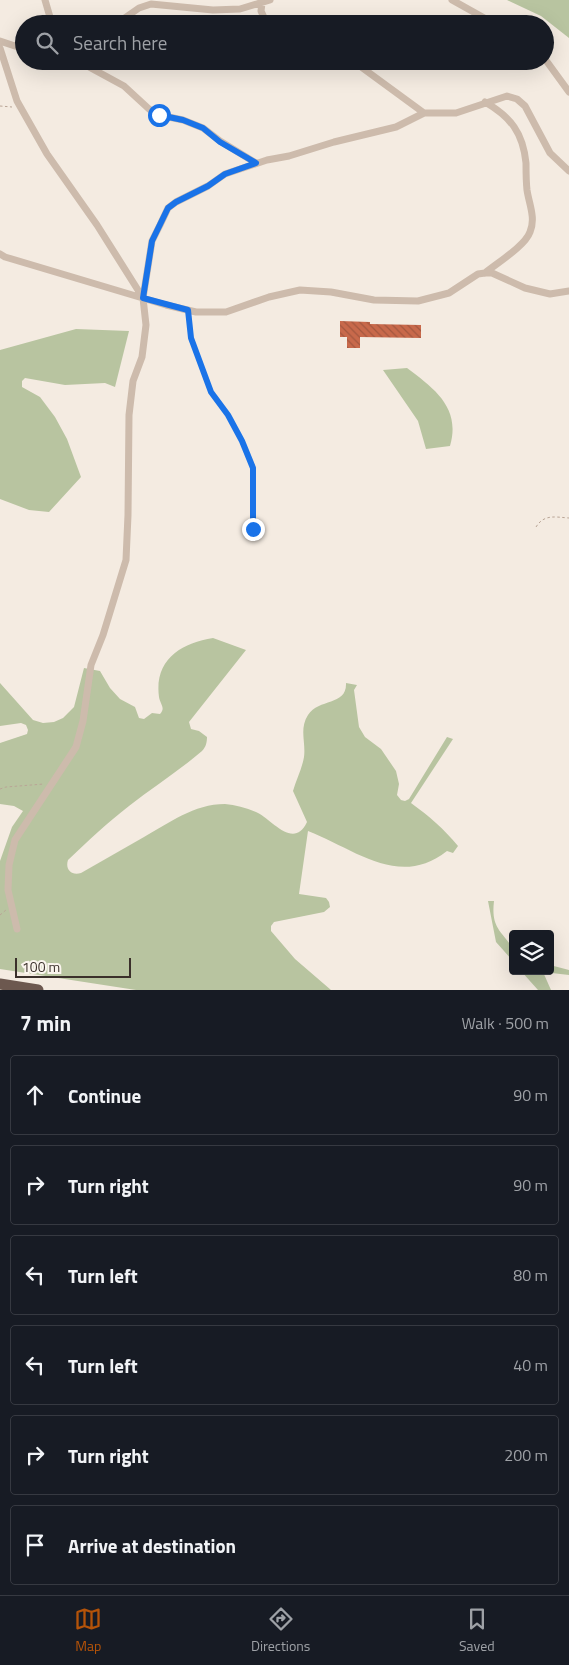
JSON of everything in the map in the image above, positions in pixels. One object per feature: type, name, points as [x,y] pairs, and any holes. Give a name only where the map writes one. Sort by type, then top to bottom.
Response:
[{"type":"highway","points":[[0,984],[38,990]]},
{"type":"street","points":[[45,0],[49,15]]},
{"type":"street","points":[[129,15],[139,8],[151,4],[213,10],[240,9],[262,4],[270,0]]},
{"type":"street","points":[[452,0],[479,15]]},
{"type":"street","points":[[262,4],[264,15]]},
{"type":"street","points":[[0,41],[15,46]]},
{"type":"street","points":[[0,48],[17,101],[47,154],[97,225],[143,298]]},
{"type":"street","points":[[95,70],[124,86],[149,109],[159,115],[183,120],[203,128],[220,142],[256,163]]},
{"type":"street","points":[[366,70],[424,112]]},
{"type":"street","points":[[553,70],[569,92]]},
{"type":"street","points":[[18,929],[8,890],[8,865],[15,840],[76,747],[83,721],[91,665],[103,635],[126,560],[129,415],[133,381],[142,357],[146,325],[143,298],[152,241],[168,208],[208,186],[225,174],[256,163],[396,127],[424,112],[456,113],[507,96],[522,102],[550,153],[569,171]]},
{"type":"street","points":[[485,102],[501,111],[513,124],[522,140],[526,161],[527,189],[532,215],[532,224],[525,240],[485,273]]},
{"type":"street","points":[[0,254],[143,298],[196,312],[226,312],[269,297],[300,290],[331,292],[374,300],[418,301],[449,293],[478,274],[485,273],[492,274],[525,288],[550,294],[569,291]]},
{"type":"path","points":[[0,106],[20,106]]},
{"type":"path","points":[[188,310],[191,338],[211,392],[228,415],[242,441],[253,468],[253,529]]},
{"type":"path","points":[[536,527],[538,522],[547,516],[569,518]]},
{"type":"path","points":[[0,789],[52,783]]},
{"type":"green space","points":[[507,0],[569,0],[569,38],[554,26],[554,15],[539,15]]},
{"type":"green space","points":[[76,329],[129,331],[115,387],[105,383],[65,385],[25,378],[22,381],[22,387],[40,397],[55,417],[67,439],[81,477],[49,512],[29,510],[0,499],[0,350]]},
{"type":"green space","points":[[407,368],[436,392],[449,410],[452,421],[450,446],[426,449],[418,421],[383,370]]},
{"type":"green space","points":[[213,638],[246,650],[189,722],[191,729],[199,731],[207,737],[204,748],[121,812],[90,839],[68,860],[67,866],[72,873],[81,873],[172,820],[203,807],[229,804],[242,807],[258,813],[283,831],[296,833],[302,830],[307,822],[293,791],[304,757],[303,730],[305,720],[313,710],[342,695],[346,683],[357,685],[354,690],[359,727],[365,737],[381,749],[396,771],[399,784],[397,795],[401,800],[409,799],[447,737],[453,739],[411,803],[436,823],[458,846],[453,853],[447,851],[429,862],[412,866],[394,866],[377,862],[308,831],[299,894],[326,898],[330,907],[324,912],[274,922],[271,926],[271,931],[295,959],[331,990],[136,990],[0,969],[0,861],[12,827],[23,811],[14,806],[0,804],[0,743],[27,734],[28,730],[26,725],[21,723],[0,726],[0,683],[33,720],[43,723],[54,722],[63,718],[74,707],[84,668],[100,671],[110,688],[120,699],[135,707],[139,718],[144,719],[152,713],[160,714],[162,712],[159,684],[165,663],[190,644]]},
{"type":"green space","points":[[488,901],[494,901],[495,923],[509,943],[509,957],[496,942]]},
{"type":"green space","points":[[554,966],[569,970],[569,975],[554,973]]},
{"type":"green space","points":[[525,975],[544,975],[551,990],[538,990]]},
{"type":"building","points":[[340,321],[370,322],[370,324],[421,325],[421,338],[360,337],[360,348],[347,348],[347,337],[340,337]]},
{"type":"route","points":[[159,115],[183,120],[203,128],[220,142],[256,163],[225,174],[208,186],[168,208],[152,241],[143,298],[188,310],[191,338],[211,392],[228,415],[242,441],[253,468],[253,529]]}]
